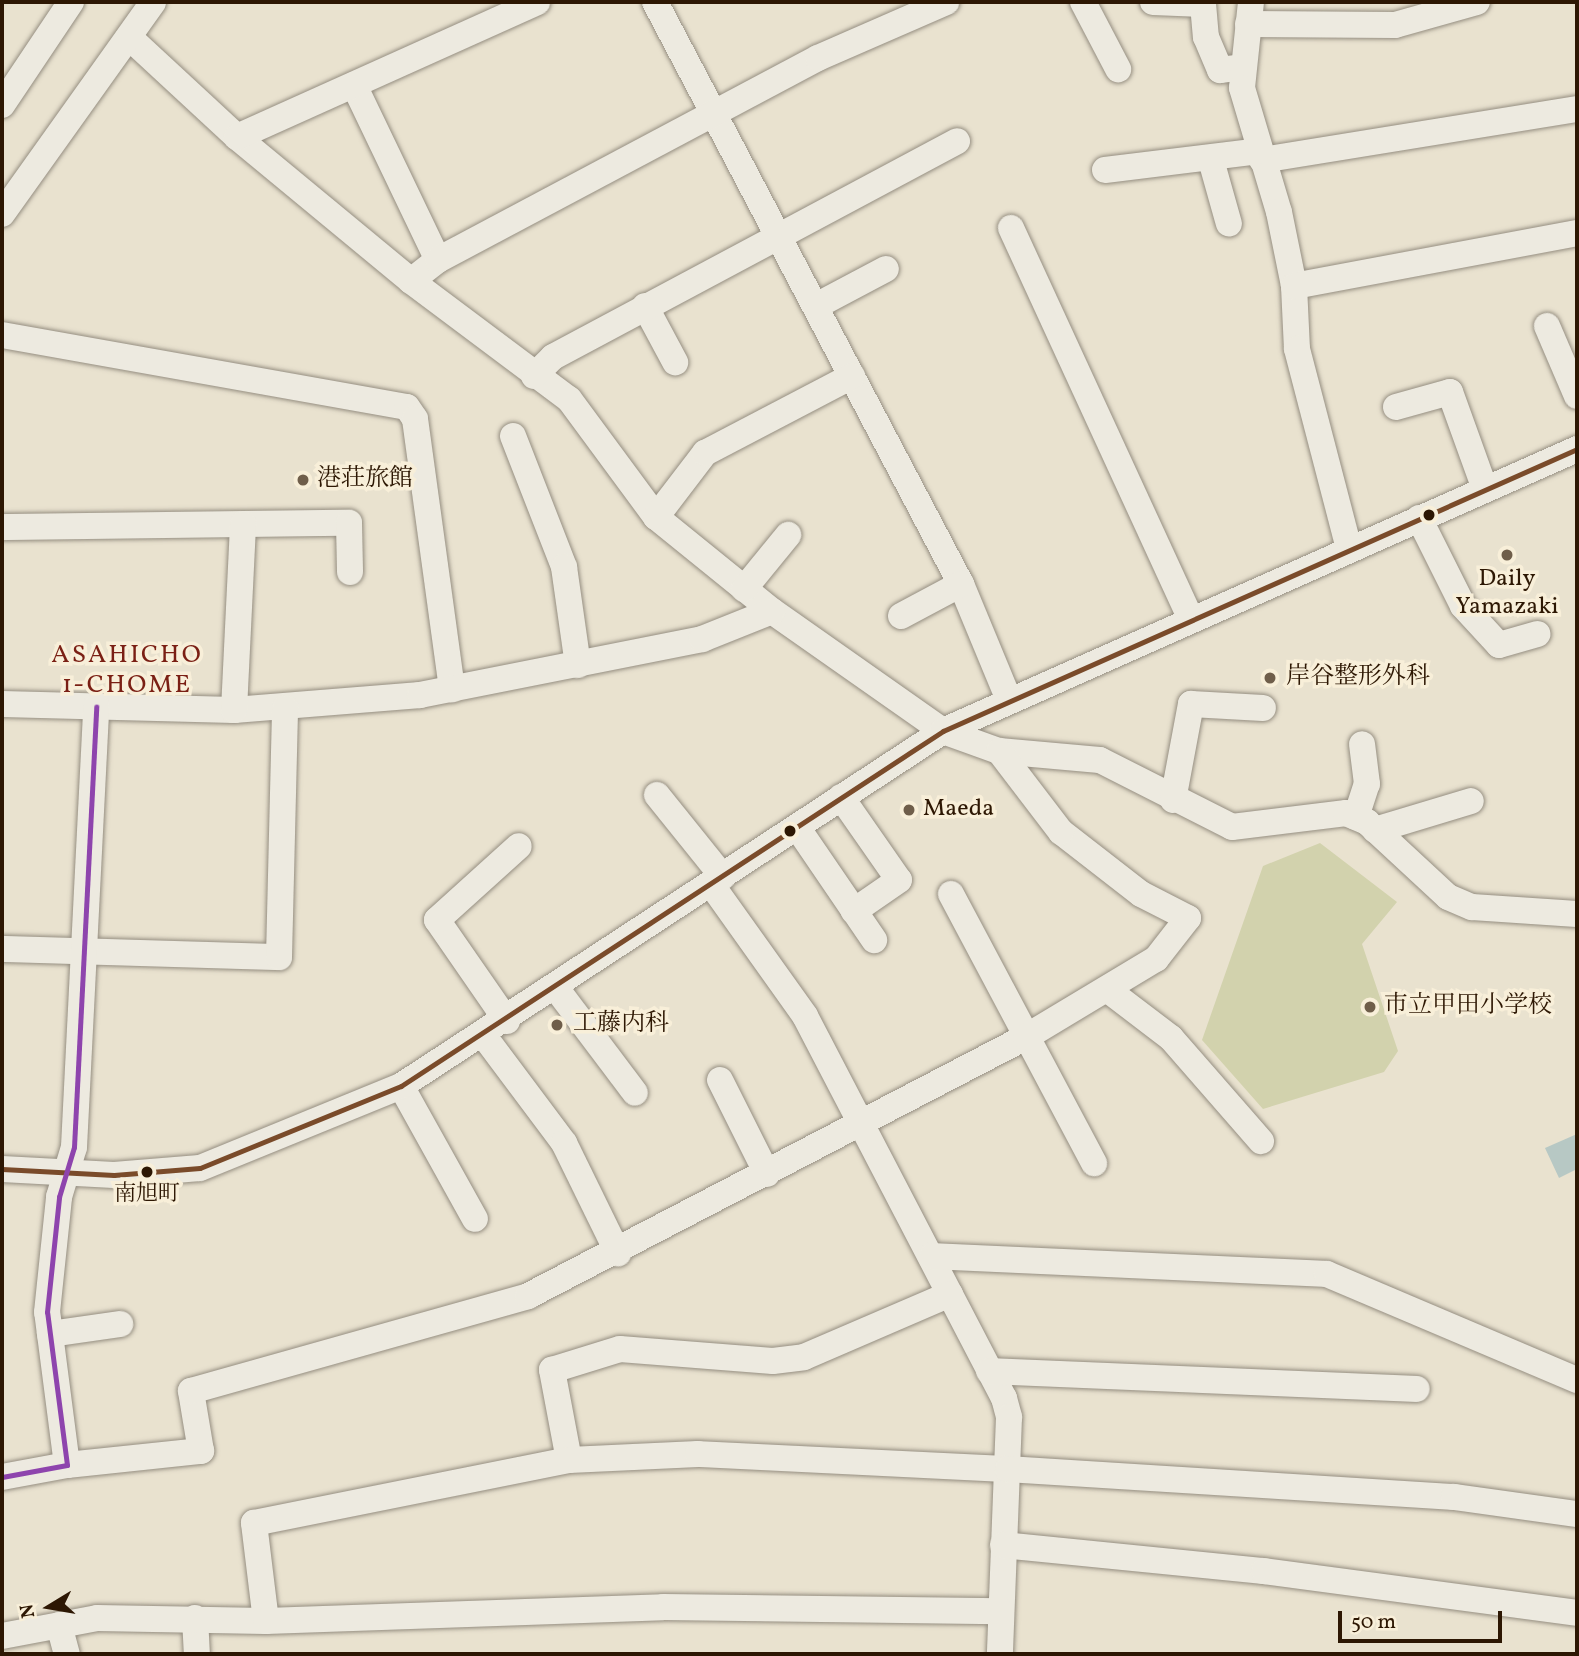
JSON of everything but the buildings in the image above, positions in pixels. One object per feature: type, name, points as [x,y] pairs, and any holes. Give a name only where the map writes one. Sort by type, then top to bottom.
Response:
[{"type":"street","points":[[2,105],[71,2]]},
{"type":"street","points":[[2,214],[153,2]]},
{"type":"street","points":[[237,137],[537,2]]},
{"type":"street","points":[[655,2],[961,584],[1009,700]]},
{"type":"street","points":[[411,281],[438,260],[714,114],[946,2]]},
{"type":"street","points":[[1083,2],[1118,69]]},
{"type":"street","points":[[1153,2],[1203,4],[1206,37],[1220,71],[1243,67]]},
{"type":"street","points":[[1349,549],[1297,349],[1294,286],[1241,88],[1249,13],[1395,25],[1423,10],[1477,2]]},
{"type":"street","points":[[129,37],[237,137],[411,281],[534,376],[569,399],[656,517],[772,611],[943,731],[999,751],[1100,760],[1173,800],[1232,827],[1316,814],[1366,824],[1471,801]]},
{"type":"street","points":[[354,85],[438,260]]},
{"type":"street","points":[[1105,170],[1261,156],[1577,109]]},
{"type":"street","points":[[534,376],[553,357],[777,234],[957,141]]},
{"type":"street","points":[[1211,160],[1229,224]]},
{"type":"street","points":[[1011,228],[1191,620]]},
{"type":"street","points":[[1294,286],[1577,233]]},
{"type":"street","points":[[816,306],[886,269]]},
{"type":"street","points":[[645,306],[675,362]]},
{"type":"street","points":[[1547,326],[1577,396]]},
{"type":"street","points":[[2,335],[407,407],[415,419],[452,689]]},
{"type":"street","points":[[656,517],[705,453],[852,376]]},
{"type":"street","points":[[1396,407],[1450,392],[1485,489]]},
{"type":"street","points":[[513,436],[564,567],[578,666]]},
{"type":"street","points":[[2,1169],[69,1173],[200,1168],[401,1086],[507,1021],[943,731],[1485,489],[1576,455]]},
{"type":"street","points":[[1419,518],[1463,606],[1499,645],[1537,634]]},
{"type":"street","points":[[2,527],[349,523],[350,572]]},
{"type":"street","points":[[234,710],[243,524]]},
{"type":"street","points":[[744,589],[788,535]]},
{"type":"street","points":[[901,616],[961,584]]},
{"type":"street","points":[[2,704],[234,710],[285,708],[452,689],[578,666],[702,639],[772,611]]},
{"type":"street","points":[[1173,800],[1191,704],[1264,708]]},
{"type":"street","points":[[67,1465],[50,1334],[53,1244],[69,1173],[87,951],[96,707]]},
{"type":"street","points":[[2,949],[279,957],[285,708]]},
{"type":"street","points":[[1362,744],[1367,784],[1366,824],[1448,897],[1472,906],[1577,914]]},
{"type":"street","points":[[2,1477],[67,1465],[201,1451],[191,1391],[528,1296],[618,1253],[1026,1037],[1156,959],[1188,918],[1141,894],[1061,832],[999,751]]},
{"type":"street","points":[[657,796],[717,881],[805,1016],[864,1123],[932,1256],[1009,1417],[1000,1654]]},
{"type":"street","points":[[841,797],[899,880],[854,911]]},
{"type":"street","points":[[797,827],[874,940]]},
{"type":"street","points":[[507,1021],[437,920],[519,846]]},
{"type":"street","points":[[951,894],[1094,1163]]},
{"type":"street","points":[[556,988],[635,1093]]},
{"type":"street","points":[[1108,990],[1171,1038],[1261,1141]]},
{"type":"street","points":[[484,1036],[565,1143],[618,1253]]},
{"type":"street","points":[[720,1080],[767,1174]]},
{"type":"street","points":[[401,1086],[475,1219]]},
{"type":"street","points":[[932,1256],[1327,1274],[1577,1380]]},
{"type":"street","points":[[569,1460],[552,1370],[620,1349],[773,1361],[804,1357],[950,1294]]},
{"type":"street","points":[[50,1334],[120,1324]]},
{"type":"street","points":[[989,1371],[1417,1389]]},
{"type":"street","points":[[266,1621],[254,1523],[569,1460],[698,1454],[1008,1469],[1454,1497],[1577,1514]]},
{"type":"street","points":[[1003,1545],[1264,1571],[1577,1612]]},
{"type":"street","points":[[2,1636],[97,1618],[266,1621],[663,1606],[1001,1611]]},
{"type":"street","points":[[195,1618],[197,1654]]},
{"type":"street","points":[[59,1625],[66,1654]]},
{"type":"green space","points":[[1320,843],[1397,902],[1362,944],[1398,1051],[1384,1072],[1263,1109],[1202,1040],[1263,866]]},
{"type":"shaded area","points":[[1577,1134],[1577,1169],[1559,1178],[1545,1148]]},
{"type":"transit line","points":[[2,1169],[114,1175],[200,1168],[401,1086],[943,731],[1577,449]]},
{"type":"transit line","name":"50","points":[[2,1477],[67,1465],[47,1312],[59,1197],[74,1147],[96,707]]},
{"type":"place","name":"港荘旅館","points":[[303,480]]},
{"type":"place","name":"Daily Yamazaki","points":[[1507,555]]},
{"type":"place","name":"岸谷整形外科","points":[[1270,678]]},
{"type":"place","name":"Maeda","points":[[909,810]]},
{"type":"place","name":"市立甲田小学校","points":[[1370,1007]]},
{"type":"place","name":"工藤内科","points":[[557,1025]]},
{"type":"place","name":"南旭町","points":[[147,1172]]},
{"type":"district","name":"ASAHICHO 1-CHOME","points":[[127,671]]}]
